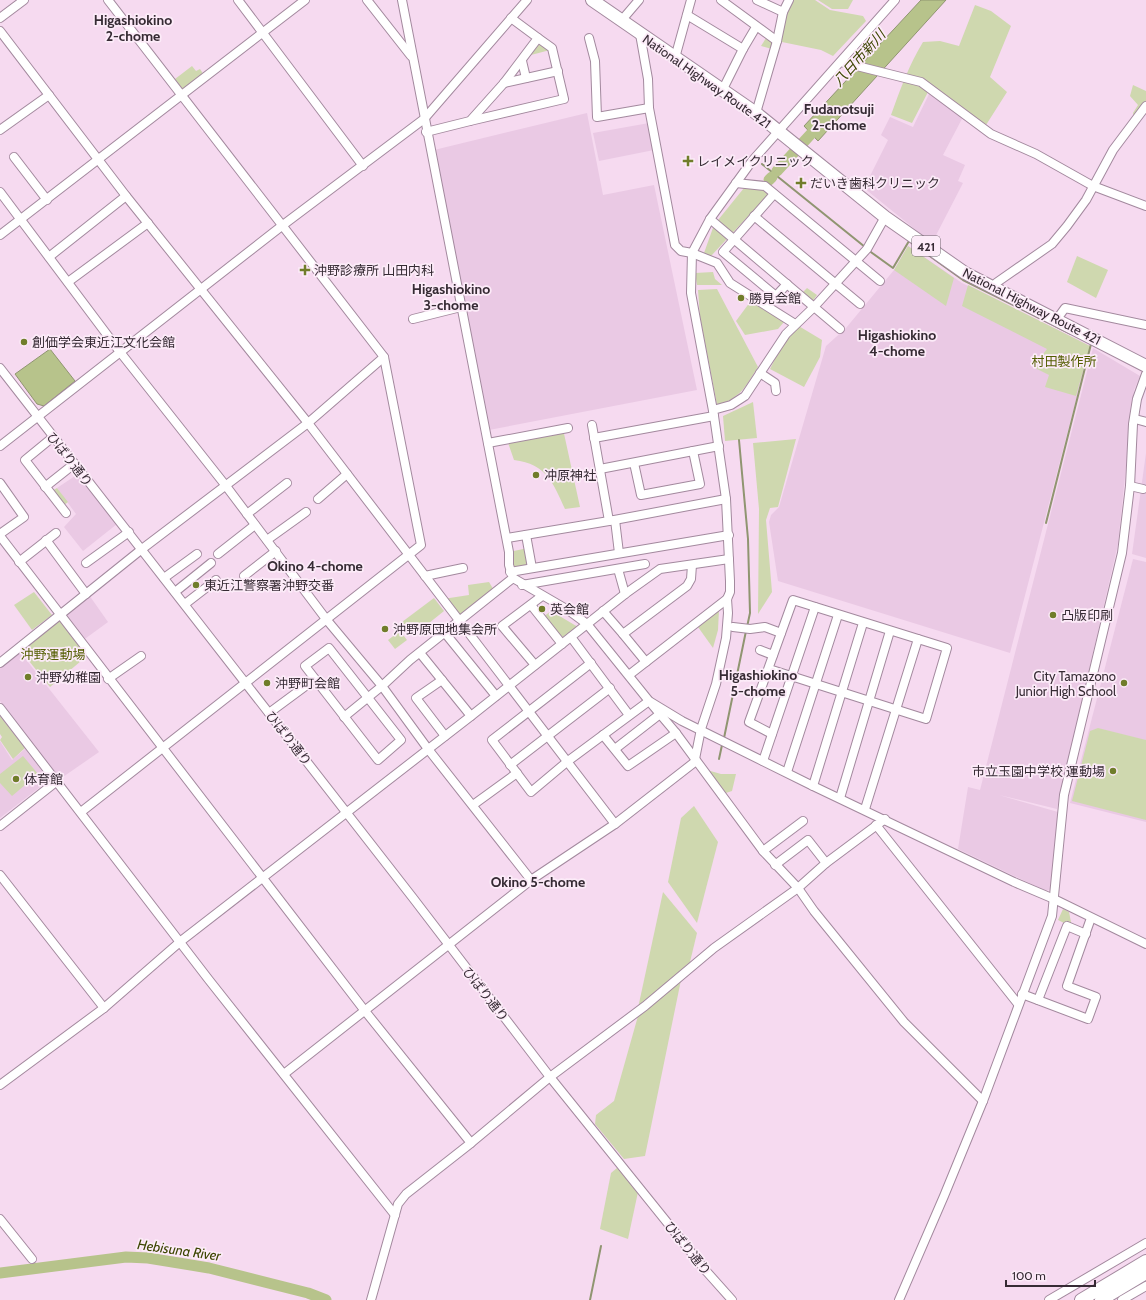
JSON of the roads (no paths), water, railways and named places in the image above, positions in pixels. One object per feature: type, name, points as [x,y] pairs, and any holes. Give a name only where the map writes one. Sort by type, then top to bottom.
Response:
[{"type":"highway","name":"National Highway Route 421","points":[[592,0],[756,113],[885,217],[965,273],[1146,366]]},
{"type":"highway","points":[[1081,1300],[1146,1261]]},
{"type":"highway","points":[[1101,1300],[1146,1273]]},
{"type":"street","points":[[0,18],[24,0]]},
{"type":"street","points":[[81,812],[421,545],[384,357],[108,0]]},
{"type":"street","points":[[238,0],[363,166]]},
{"type":"street","points":[[0,236],[305,0]]},
{"type":"street","points":[[367,0],[412,57]]},
{"type":"street","points":[[402,0],[426,132],[507,538],[512,575],[522,585],[568,610],[587,624],[676,733],[775,865],[798,888],[824,923],[904,1022],[983,1100]]},
{"type":"street","points":[[0,446],[283,225],[363,166],[424,118],[527,0]]},
{"type":"street","points":[[621,21],[639,0]]},
{"type":"street","points":[[675,58],[691,0]]},
{"type":"street","points":[[722,0],[756,27],[777,41]]},
{"type":"street","points":[[757,0],[783,12]]},
{"type":"street","points":[[756,113],[777,41],[783,12],[789,0]]},
{"type":"street","points":[[284,1074],[531,880],[615,824],[696,760],[701,729],[716,684],[726,638],[728,613],[727,599],[730,592],[728,559],[729,535],[726,499],[714,413],[691,293],[692,253],[710,218],[736,183],[782,135],[841,62],[895,0]]},
{"type":"street","points":[[687,15],[743,49]]},
{"type":"street","points":[[426,132],[564,99],[552,48],[511,18]]},
{"type":"street","points":[[722,91],[756,27]]},
{"type":"street","points":[[0,31],[126,196],[308,423],[615,824]]},
{"type":"street","points":[[640,34],[648,79],[649,108],[675,245],[681,251],[692,253],[717,263],[730,283],[795,324]]},
{"type":"street","points":[[470,121],[504,83],[538,38]]},
{"type":"street","points":[[589,38],[595,61],[597,117],[649,108]]},
{"type":"street","points":[[522,61],[526,78]]},
{"type":"street","points":[[841,62],[921,82],[991,134],[1036,154],[1093,186],[1146,206]]},
{"type":"street","points":[[504,83],[558,71]]},
{"type":"street","points":[[0,130],[49,95]]},
{"type":"street","points":[[996,289],[996,283],[1052,244],[1086,200],[1113,150],[1146,106]]},
{"type":"street","points":[[14,157],[47,200]]},
{"type":"street","points":[[736,183],[765,186],[857,260],[880,281]]},
{"type":"street","points":[[0,192],[120,352],[226,486],[326,619],[382,686],[428,749],[531,880]]},
{"type":"street","points":[[774,194],[723,252],[776,296],[787,284]]},
{"type":"street","points":[[48,257],[126,196]]},
{"type":"street","points":[[754,216],[860,304]]},
{"type":"street","points":[[594,438],[714,413],[745,396],[786,334],[814,307],[868,249],[885,217]]},
{"type":"street","points":[[710,218],[840,329]]},
{"type":"street","points":[[68,282],[148,223]]},
{"type":"street","points":[[413,319],[461,307]]},
{"type":"street","points":[[1057,319],[1065,308],[1146,325]]},
{"type":"street","points":[[0,663],[142,549],[308,423],[384,357]]},
{"type":"street","name":"ひばり通り","points":[[0,368],[185,604],[550,1077],[706,1272],[732,1300]]},
{"type":"street","points":[[760,373],[775,383],[776,391]]},
{"type":"street","points":[[899,1300],[944,1196],[983,1100],[1052,916],[1064,795],[1122,553],[1130,486],[1137,399],[1146,374]]},
{"type":"street","points":[[1135,419],[1146,422]]},
{"type":"street","points":[[592,425],[600,469],[619,553]]},
{"type":"street","points":[[488,443],[568,428]]},
{"type":"street","points":[[53,437],[25,460],[66,513]]},
{"type":"street","points":[[600,469],[719,446]]},
{"type":"street","points":[[634,463],[641,495],[700,484],[693,451]]},
{"type":"street","points":[[46,487],[74,464]]},
{"type":"street","points":[[318,499],[347,474]]},
{"type":"street","points":[[0,483],[24,517],[0,535],[19,562],[365,1011],[471,1143]]},
{"type":"street","points":[[247,514],[288,483]]},
{"type":"street","points":[[1130,486],[1143,489]]},
{"type":"street","points":[[507,538],[612,521],[726,499]]},
{"type":"street","points":[[267,540],[306,512]]},
{"type":"street","points":[[218,554],[255,524]]},
{"type":"street","points":[[86,563],[129,532]]},
{"type":"street","points":[[19,562],[56,533]]},
{"type":"street","points":[[526,535],[532,568]]},
{"type":"street","points":[[344,717],[446,633],[512,575],[532,568],[729,535]]},
{"type":"street","points":[[46,540],[86,594]]},
{"type":"street","points":[[244,576],[276,551]]},
{"type":"street","points":[[164,578],[197,554]]},
{"type":"street","points":[[0,1085],[104,1008],[180,941],[471,716],[624,594],[660,569],[728,559]]},
{"type":"street","points":[[175,592],[211,563]]},
{"type":"street","points":[[522,585],[645,564]]},
{"type":"street","points":[[623,634],[687,586],[691,579],[692,565]]},
{"type":"street","points":[[425,576],[463,568]]},
{"type":"street","points":[[618,568],[624,594]]},
{"type":"street","points":[[185,604],[216,580]]},
{"type":"street","points":[[535,665],[502,626],[542,596]]},
{"type":"street","points":[[629,675],[727,599]]},
{"type":"street","points":[[769,669],[926,719],[947,648],[793,600],[749,722],[772,734]]},
{"type":"street","points":[[531,605],[562,644]]},
{"type":"street","points":[[763,761],[815,607]]},
{"type":"street","points":[[603,611],[646,662]]},
{"type":"street","points":[[787,772],[838,615]]},
{"type":"street","points":[[813,786],[863,623]]},
{"type":"street","points":[[733,627],[750,629],[765,627],[781,633]]},
{"type":"street","points":[[840,798],[890,631]]},
{"type":"street","points":[[446,633],[496,696]]},
{"type":"street","points":[[571,636],[629,715]]},
{"type":"street","points":[[865,809],[918,639]]},
{"type":"street","points":[[329,648],[401,740],[378,760],[315,679],[305,666],[329,648]]},
{"type":"street","points":[[760,650],[774,655]]},
{"type":"street","points":[[420,653],[471,716]]},
{"type":"street","points":[[108,679],[141,656]]},
{"type":"street","points":[[590,663],[492,740],[531,792],[568,761],[649,701]]},
{"type":"street","points":[[269,713],[315,679]]},
{"type":"street","points":[[442,680],[416,698],[445,736]]},
{"type":"street","points":[[510,765],[610,688]]},
{"type":"street","points":[[649,701],[682,721],[701,729],[813,786],[865,809],[1014,882],[1054,899],[1146,944]]},
{"type":"street","points":[[0,708],[395,1216]]},
{"type":"street","points":[[615,749],[660,714]]},
{"type":"street","points":[[603,735],[628,766],[676,733]]},
{"type":"street","points":[[473,806],[516,773]]},
{"type":"street","points":[[0,826],[57,781]]},
{"type":"street","points":[[371,1300],[398,1204],[406,1194],[471,1143],[550,1077],[645,1006],[714,948],[798,888],[826,864],[886,819]]},
{"type":"street","points":[[764,851],[803,821]]},
{"type":"street","points":[[876,825],[1018,1004]]},
{"type":"street","points":[[775,865],[808,840],[826,864]]},
{"type":"street","points":[[0,875],[104,1008]]},
{"type":"street","points":[[1022,994],[1088,1019],[1096,997],[1066,986],[1092,918]]},
{"type":"street","points":[[1038,1000],[1066,926],[1086,934]]},
{"type":"street","points":[[0,1219],[32,1259]]},
{"type":"street","points":[[1049,1300],[1146,1243]]},
{"type":"street","points":[[1122,1300],[1146,1286]]},
{"type":"waterway","name":"八日市新川","points":[[777,171],[821,123]]},
{"type":"waterway","points":[[762,164],[865,247]]},
{"type":"waterway","name":"八日市新川","points":[[769,180],[772,177]]},
{"type":"waterway","points":[[868,250],[893,268],[909,241],[963,280],[1071,334]]},
{"type":"waterway","points":[[1046,523],[1091,344]]},
{"type":"waterway","points":[[739,440],[748,539],[750,613],[747,627]]},
{"type":"waterway","points":[[724,738],[746,631]]},
{"type":"waterway","points":[[719,759],[722,745]]},
{"type":"waterway","points":[[590,1300],[601,1246]]},
{"type":"waterway","name":"Hebisuna River","points":[[0,1273],[126,1257],[148,1258],[209,1268],[308,1293],[326,1300]]},
{"type":"place","name":"レイメイクリニック","points":[[688,161]]},
{"type":"place","name":"だいき歯科クリニック","points":[[801,183]]},
{"type":"place","name":"沖野診療所 山田内科","points":[[305,270]]},
{"type":"place","name":"勝見会館","points":[[741,298]]},
{"type":"place","name":"創価学会東近江文化会館","points":[[24,342]]},
{"type":"place","name":"冲原神社","points":[[536,475]]},
{"type":"place","name":"東近江警察署沖野交番","points":[[196,585]]},
{"type":"place","name":"英会館","points":[[542,609]]},
{"type":"place","name":"凸版印刷","points":[[1053,615]]},
{"type":"place","name":"沖野原団地集会所","points":[[385,629]]},
{"type":"place","name":"沖野幼稚園","points":[[28,677]]},
{"type":"place","name":"沖野町会館","points":[[267,683]]},
{"type":"place","name":"City Tamazono Junior High School","points":[[1124,683]]},
{"type":"place","name":"市立玉園中学校 運動場","points":[[1113,771]]},
{"type":"place","name":"体育館","points":[[16,779]]},
{"type":"district","name":"Higashiokino 2-chome","points":[[133,28]]},
{"type":"district","name":"Fudanotsuji 2-chome","points":[[839,118]]},
{"type":"district","name":"Higashiokino 3-chome","points":[[451,298]]},
{"type":"district","name":"Higashiokino 4-chome","points":[[897,344]]},
{"type":"district","name":"Okino 4-chome","points":[[315,566]]},
{"type":"district","name":"Higashiokino 5-chome","points":[[758,684]]},
{"type":"district","name":"Okino 5-chome","points":[[538,882]]},
{"type":"park label","name":"村田製作所","points":[[1064,361]]},
{"type":"park label","name":"沖野運動場","points":[[53,654]]}]
